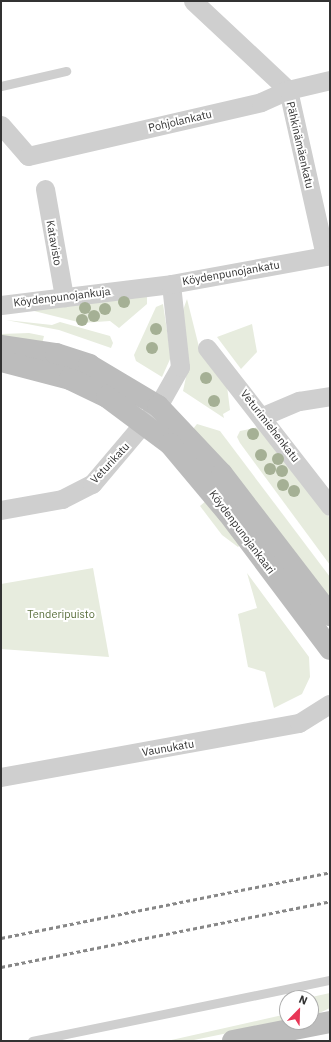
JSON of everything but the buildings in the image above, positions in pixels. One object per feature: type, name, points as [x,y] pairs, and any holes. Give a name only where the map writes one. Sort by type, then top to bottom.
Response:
[{"type":"main road","points":[[1,346],[56,354],[89,365],[158,406]]},
{"type":"main road","points":[[1,361],[70,379],[107,397],[144,424]]},
{"type":"main road","name":"Köydenpunojankaari","points":[[158,406],[222,474],[330,614]]},
{"type":"main road","name":"Köydenpunojankaari","points":[[144,424],[170,444],[205,485],[330,649]]},
{"type":"main road","points":[[233,1041],[330,1022]]},
{"type":"street","name":"Pähkinämäenkatu","points":[[193,1],[288,90],[328,256]]},
{"type":"street","name":"Pohjolankatu","points":[[1,125],[28,156],[261,102],[288,90],[330,80]]},
{"type":"street","name":"Katavisto","points":[[45,189],[64,297]]},
{"type":"street","name":"Köydenpunojankatu","points":[[158,406],[180,367],[171,284],[328,256]]},
{"type":"street","name":"Köydenpunojankuja","points":[[1,305],[171,284]]},
{"type":"street","name":"Veturimiehenkatu","points":[[208,348],[263,416],[330,506]]},
{"type":"street","points":[[263,416],[299,401],[330,396]]},
{"type":"street","name":"Veturikatu","points":[[1,510],[62,500],[78,493],[108,468],[158,406]]},
{"type":"street","name":"Vaunukatu","points":[[1,777],[299,723],[330,704]]},
{"type":"lane","points":[[1,86],[66,71]]},
{"type":"lane","points":[[32,1041],[330,980]]},
{"type":"green space","points":[[147,293],[147,304],[119,328],[110,321],[82,323],[26,309]]},
{"type":"green space","points":[[187,299],[199,347],[227,386],[230,410],[223,414],[224,418],[183,391],[189,363],[182,313]]},
{"type":"green space","points":[[163,304],[171,357],[162,377],[136,361],[134,355],[156,307]]},
{"type":"green space","points":[[6,320],[52,325],[60,322],[110,336],[113,343],[111,348],[59,330]]},
{"type":"green space","points":[[252,324],[257,352],[241,369],[217,337]]},
{"type":"green space","points":[[29,333],[44,336],[42,344],[1,339],[1,334]]},
{"type":"green space","points":[[197,424],[220,431],[330,577],[330,605],[193,429]]},
{"type":"green space","points":[[259,427],[330,518],[330,565],[240,443],[237,437],[240,431]]},
{"type":"green space","points":[[207,500],[240,545],[238,547],[222,535],[200,506]]},
{"type":"green space","name":"Tenderipuisto","points":[[93,568],[109,657],[1,649],[1,584]]},
{"type":"green space","points":[[247,573],[309,657],[310,677],[302,694],[274,708],[265,672],[248,667],[238,614],[257,608]]},
{"type":"green space","points":[[330,993],[330,1008],[319,1013],[319,995]]},
{"type":"green space","points":[[279,1016],[279,1023],[189,1041],[167,1041]]},
{"type":"railway","points":[[1,938],[330,872]]},
{"type":"railway","points":[[1,967],[330,901]]}]
